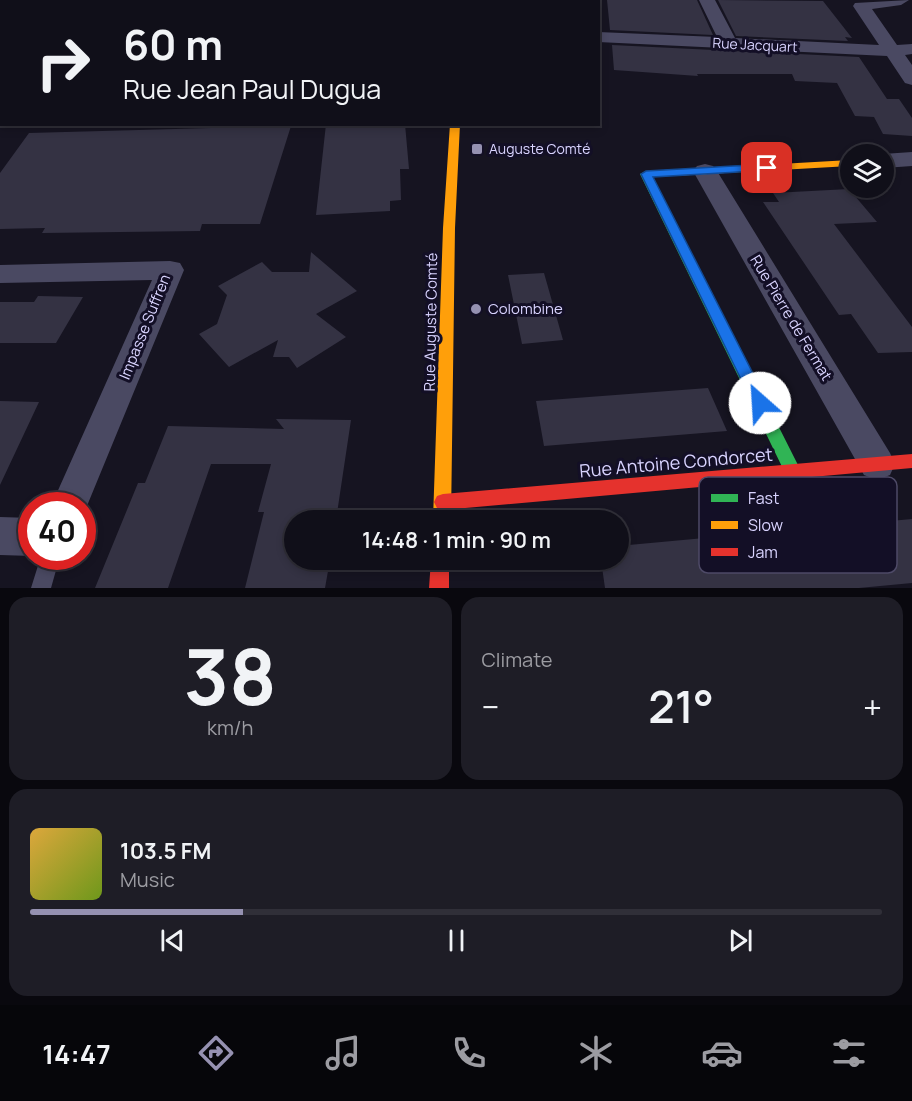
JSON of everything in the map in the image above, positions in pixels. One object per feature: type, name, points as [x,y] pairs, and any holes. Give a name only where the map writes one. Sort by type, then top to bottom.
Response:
[{"type":"street","points":[[707,0],[729,44]]},
{"type":"street","points":[[901,0],[861,6],[912,79]]},
{"type":"street","name":"Rue Jacquart","points":[[600,38],[893,51],[912,49]]},
{"type":"street","name":"Rue Auguste Comté","points":[[443,510],[449,228],[455,126]]},
{"type":"street","points":[[894,160],[912,159]]},
{"type":"street","points":[[793,472],[646,174],[840,164]]},
{"type":"street","name":"Rue Pierre de Fermat","points":[[705,171],[877,464]]},
{"type":"street","name":"Impasse Suffren","points":[[0,274],[171,270],[75,492]]},
{"type":"street","name":"Rue Antoine Condorcet","points":[[735,477],[912,461]]},
{"type":"street","name":"Rue Antoine Condorcet","points":[[443,502],[699,480]]},
{"type":"street","points":[[0,536],[18,537]]},
{"type":"street","points":[[439,588],[440,570]]},
{"type":"lane","points":[[41,588],[47,570]]},
{"type":"building","points":[[607,0],[697,0],[713,35],[610,30]]},
{"type":"building","points":[[718,0],[823,1],[852,38],[845,37],[848,41],[736,36]]},
{"type":"building","points":[[612,45],[859,57],[887,99],[899,99],[912,118],[912,136],[883,134],[874,117],[855,116],[837,83],[795,81],[792,74],[697,74],[698,76],[614,70]]},
{"type":"building","points":[[212,126],[238,126],[238,128],[291,126],[260,224],[202,224],[200,231],[42,233],[45,228],[0,229],[0,173],[29,133],[211,128]]},
{"type":"building","points":[[326,126],[405,126],[409,169],[400,169],[401,200],[390,201],[390,211],[316,215]]},
{"type":"building","points":[[840,189],[840,198],[857,198],[877,222],[834,224],[912,327],[912,352],[878,353],[851,314],[839,315],[763,202],[779,202],[773,193]]},
{"type":"building","points":[[311,252],[357,291],[316,314],[346,337],[297,368],[289,357],[273,357],[278,340],[229,367],[199,334],[217,324],[227,295],[218,286],[262,262],[272,272],[309,272]]},
{"type":"building","points":[[544,273],[563,340],[522,344],[508,275]]},
{"type":"building","points":[[38,296],[83,297],[56,343],[0,343],[0,302],[34,302]]},
{"type":"building","points":[[708,388],[727,431],[544,446],[536,401]]},
{"type":"building","points":[[0,401],[39,402],[0,485]]},
{"type":"building","points":[[276,419],[351,420],[338,510],[284,510],[284,570],[328,570],[325,588],[245,588],[264,512],[258,512],[271,464],[211,464],[168,588],[95,588],[138,483],[145,483],[168,426],[284,429]]},
{"type":"building","points":[[912,519],[912,583],[859,588],[605,588],[602,570],[629,570],[629,545],[699,539],[699,573],[897,573],[897,520]]},
{"type":"traffic: fast","points":[[673,173],[646,174],[793,472]]},
{"type":"traffic: slow","points":[[442,510],[449,228],[455,126]]},
{"type":"traffic: slow","points":[[673,173],[840,164]]},
{"type":"traffic: jam","points":[[729,477],[912,461]]},
{"type":"traffic: jam","points":[[443,502],[699,480]]},
{"type":"traffic: jam","points":[[439,588],[440,570]]},
{"type":"place","name":"Auguste Comté","points":[[477,149]]},
{"type":"place","name":"Colombine","points":[[476,309]]},
{"type":"route","points":[[760,403],[646,174],[767,168]]}]
